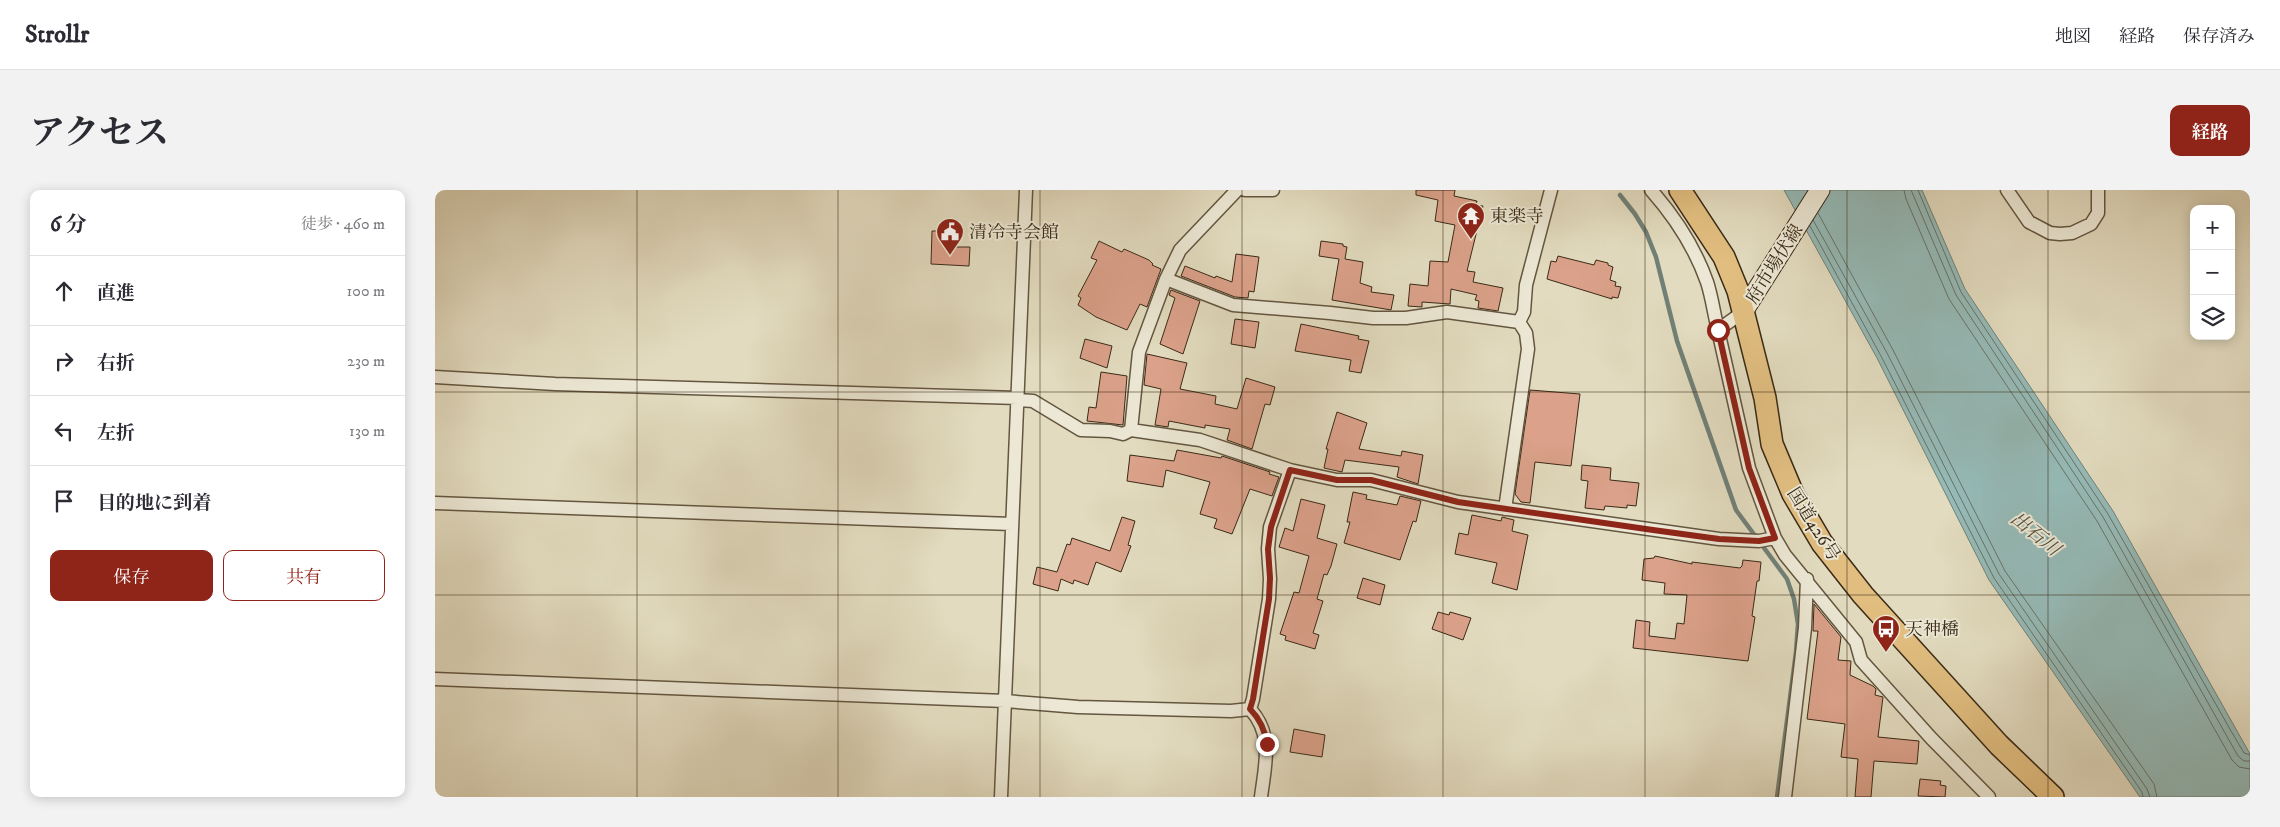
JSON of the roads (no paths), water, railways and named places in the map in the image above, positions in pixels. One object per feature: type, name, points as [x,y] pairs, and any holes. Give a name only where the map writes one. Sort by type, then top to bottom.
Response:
[{"type":"highway","name":"国道426号","points":[[1680,190],[1724,257],[1738,291],[1765,398],[1772,444],[1793,494],[1821,544],[1863,595],[1992,738],[2053,797]]},
{"type":"main road","name":"府市場伏線","points":[[1743,312],[1769,274],[1820,190]]},
{"type":"street","points":[[1001,797],[1025,190]]},
{"type":"street","points":[[1131,430],[1139,352],[1166,279],[1180,250],[1237,190]]},
{"type":"street","points":[[1245,190],[1273,190]]},
{"type":"street","points":[[1519,322],[1524,312],[1526,284],[1551,190]]},
{"type":"street","points":[[1651,190],[1664,205],[1691,246],[1707,282],[1749,468],[1775,538],[1785,555],[1807,579],[1856,642],[1861,660],[1931,738],[1989,797]]},
{"type":"street","points":[[2007,190],[2029,222],[2050,234],[2060,234],[2072,233],[2091,224],[2098,213],[2098,190]]},
{"type":"street","points":[[1166,279],[1233,305],[1373,318],[1407,318],[1447,312],[1519,322],[1526,333],[1528,349],[1505,509]]},
{"type":"street","points":[[1718,330],[1743,312]]},
{"type":"street","points":[[435,377],[555,384],[1018,399],[1033,401],[1081,430],[1110,431],[1123,434],[1131,430],[1199,440],[1290,470],[1337,480],[1371,480],[1458,502],[1719,539],[1759,541],[1775,538]]},
{"type":"street","points":[[1250,709],[1269,599],[1268,549],[1271,527],[1290,470]]},
{"type":"street","points":[[435,503],[1011,524]]},
{"type":"street","points":[[1785,797],[1805,628],[1807,579]]},
{"type":"street","points":[[435,679],[1005,701],[1097,707],[1231,711],[1250,709]]},
{"type":"street","points":[[1250,709],[1259,718],[1266,734],[1267,744],[1261,797]]},
{"type":"water","name":"出石川","points":[[1784,190],[1922,190],[1965,289],[2113,511],[2250,754],[2250,797],[2140,797],[1989,580],[1877,358]]},
{"type":"waterway","points":[[1620,195],[1646,232],[1656,257],[1677,341],[1736,510],[1787,579],[1794,599],[1798,624],[1796,652],[1777,797]]},
{"type":"place","name":"東楽寺","points":[[1471,240]]},
{"type":"place","name":"清冷寺会館","points":[[950,256]]},
{"type":"place","name":"天神橋","points":[[1886,653]]}]
